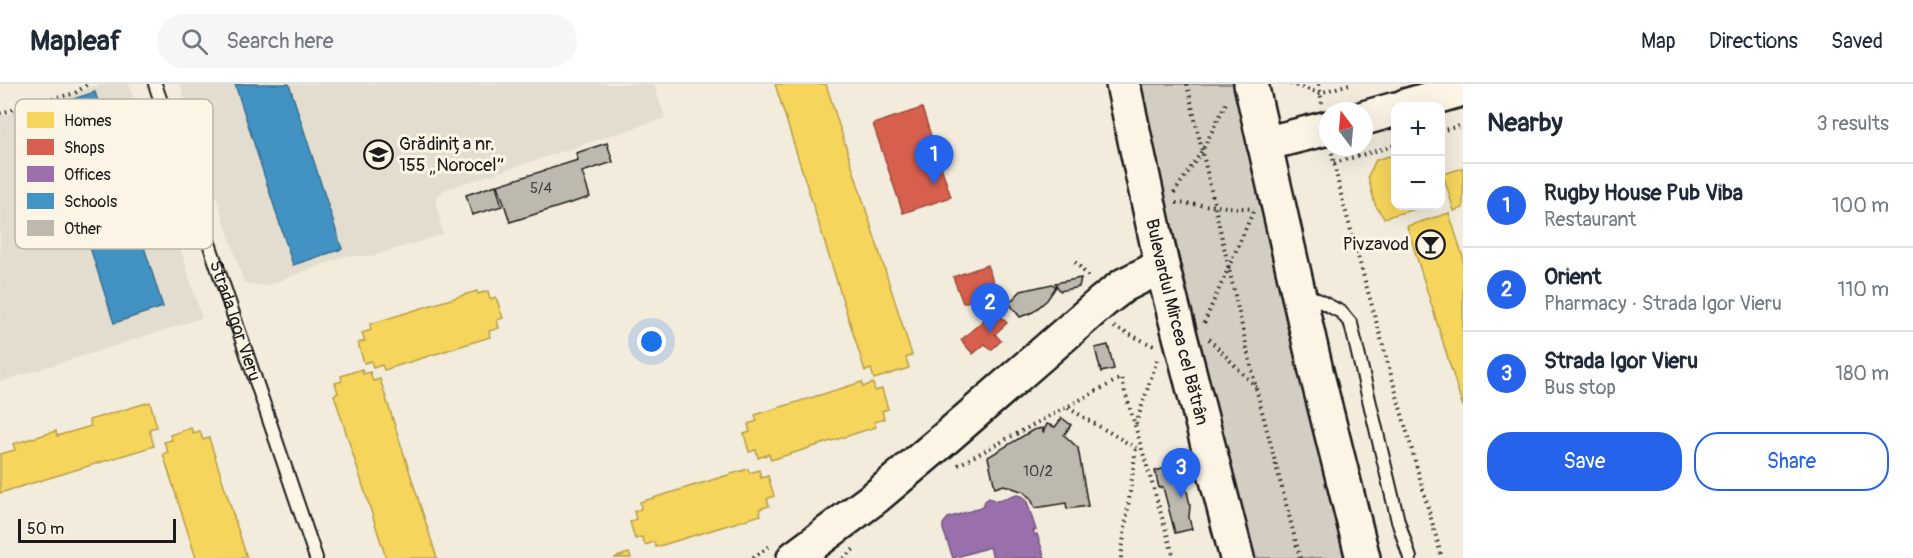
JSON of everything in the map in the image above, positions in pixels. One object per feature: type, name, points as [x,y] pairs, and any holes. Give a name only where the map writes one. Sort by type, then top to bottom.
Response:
[{"type":"main road","name":"Bulevardul Mircea cel Bătrân","points":[[1123,84],[1162,266],[1237,558]]},
{"type":"main road","points":[[1251,86],[1264,144],[1266,207],[1298,290],[1363,558]]},
{"type":"main road","points":[[1419,102],[1463,89]]},
{"type":"main road","points":[[1373,115],[1391,110]]},
{"type":"main road","points":[[1264,144],[1319,121]]},
{"type":"main road","points":[[794,558],[877,496],[1102,302],[1124,285],[1162,266]]},
{"type":"lane","name":"Strada Igor Vieru","points":[[155,84],[160,99]]},
{"type":"lane","name":"Strada Igor Vieru","points":[[211,249],[316,558]]},
{"type":"lane","points":[[1298,290],[1341,312],[1351,324],[1398,521],[1410,558]]},
{"type":"path","points":[[52,99],[75,93],[88,84]]},
{"type":"path","points":[[1187,84],[1256,388],[1300,558]]},
{"type":"path","points":[[1290,84],[1320,93],[1349,84]]},
{"type":"path","points":[[1319,84],[1322,102]]},
{"type":"path","points":[[1251,86],[1230,96],[1202,151],[1173,193],[1176,205],[1266,207],[1228,270],[1201,331],[1256,388]]},
{"type":"path","points":[[0,113],[15,109]]},
{"type":"path","points":[[1445,130],[1463,125]]},
{"type":"path","points":[[1334,163],[1391,146]]},
{"type":"path","points":[[1333,156],[1442,558]]},
{"type":"path","points":[[1075,262],[1094,282]]},
{"type":"path","points":[[1108,324],[1160,349],[1135,425]]},
{"type":"path","points":[[952,468],[1122,378],[1139,446],[1174,558]]},
{"type":"path","points":[[1067,407],[1139,446]]},
{"type":"path","points":[[1121,558],[1139,446]]},
{"type":"path","points":[[843,558],[862,543]]},
{"type":"shaded area","points":[[102,84],[129,84],[134,99],[54,99]]},
{"type":"shaded area","name":"Grădinița nr. 155 „Norocel”","points":[[180,84],[654,84],[665,118],[444,190],[435,199],[443,234],[373,256],[346,256],[265,286],[244,283],[213,187],[213,99],[185,99]]},
{"type":"shaded area","points":[[1141,84],[1234,84],[1287,326],[1344,558],[1253,558],[1167,207]]},
{"type":"shaded area","points":[[15,111],[15,249],[180,249],[202,318],[0,382],[0,116]]},
{"type":"building: Homes","points":[[775,84],[826,84],[912,355],[906,358],[909,368],[874,379],[871,369],[865,371]]},
{"type":"building: Homes","points":[[1391,156],[1391,210],[1412,210],[1384,218],[1375,205],[1368,176],[1376,160]]},
{"type":"building: Homes","points":[[1463,168],[1463,208],[1454,211],[1445,173]]},
{"type":"building: Homes","points":[[1449,213],[1463,257],[1463,407],[1407,226]]},
{"type":"building: Homes","points":[[477,291],[478,294],[488,291],[490,299],[496,297],[503,318],[497,320],[499,328],[489,331],[490,337],[384,370],[382,365],[373,368],[371,361],[364,363],[358,343],[365,341],[362,333],[371,330],[370,324]]},
{"type":"building: Homes","points":[[362,369],[363,374],[370,372],[373,381],[380,379],[437,558],[386,558],[334,395],[338,393],[335,383],[342,381],[341,376]]},
{"type":"building: Homes","points":[[862,382],[863,387],[873,383],[875,391],[882,389],[888,409],[882,411],[884,419],[874,422],[876,427],[771,460],[769,454],[758,458],[756,450],[749,452],[744,434],[750,432],[748,424],[757,421],[755,415]]},
{"type":"building: Homes","points":[[150,402],[157,427],[149,429],[154,446],[0,493],[0,454],[15,450],[13,444],[56,431],[57,436],[91,426],[89,420]]},
{"type":"building: Homes","points":[[191,428],[193,433],[200,431],[203,440],[209,438],[247,558],[196,558],[163,454],[168,452],[164,442],[172,440],[170,435]]},
{"type":"building: Homes","points":[[748,469],[750,473],[759,470],[761,478],[768,476],[774,496],[767,499],[769,506],[759,509],[761,515],[656,547],[654,542],[645,545],[642,537],[635,539],[630,522],[636,519],[634,511],[641,509],[640,502]]},
{"type":"building: Homes","points":[[629,553],[631,558],[614,558]]},
{"type":"building: Shops","points":[[922,108],[951,197],[903,213],[873,124]]},
{"type":"building: Shops","points":[[987,265],[997,291],[963,303],[953,277]]},
{"type":"building: Shops","points":[[995,310],[1007,323],[995,334],[1001,341],[991,350],[985,344],[973,354],[961,340]]},
{"type":"building: Offices","points":[[1017,495],[1026,499],[1036,530],[1033,531],[1035,535],[1037,534],[1045,558],[993,558],[990,547],[953,558],[943,529],[943,524],[948,518],[983,507],[989,498],[996,501]]},
{"type":"building: Schools","points":[[235,84],[289,84],[342,249],[293,265]]},
{"type":"building: Schools","points":[[95,92],[97,99],[74,99]]},
{"type":"building: Schools","points":[[91,249],[145,249],[163,307],[114,323]]},
{"type":"building: Other","points":[[607,143],[613,162],[582,172],[590,197],[510,222],[498,185],[578,160],[576,153]]},
{"type":"building: Other","points":[[496,185],[502,206],[472,215],[466,195]]},
{"type":"building: Other","points":[[1081,278],[1079,287],[1060,291],[1055,283]]},
{"type":"building: Other","points":[[1052,284],[1056,287],[1047,300],[1033,312],[1020,317],[1009,303],[1021,291]]},
{"type":"building: Other","points":[[1108,345],[1114,369],[1101,372],[1095,348]]},
{"type":"building: Other","points":[[1062,418],[1071,425],[1064,435],[1078,448],[1088,506],[1067,509],[1066,503],[1035,508],[1031,499],[1024,492],[1004,485],[995,488],[988,457],[1033,430],[1043,428],[1043,433],[1047,424],[1055,427]]},
{"type":"building: Other","points":[[1176,465],[1179,478],[1187,491],[1192,529],[1175,533],[1163,487],[1159,488],[1155,471]]},
{"type":"place","name":"Grădinița nr. 155 „Norocel”","points":[[378,154]]},
{"type":"place","name":"Rugby House Pub Viba","points":[[934,185]]},
{"type":"place","name":"Pivzavod","points":[[1430,244]]},
{"type":"place","name":"Orient","points":[[990,333]]},
{"type":"place","name":"Strada Igor Vieru","points":[[1181,498]]}]
